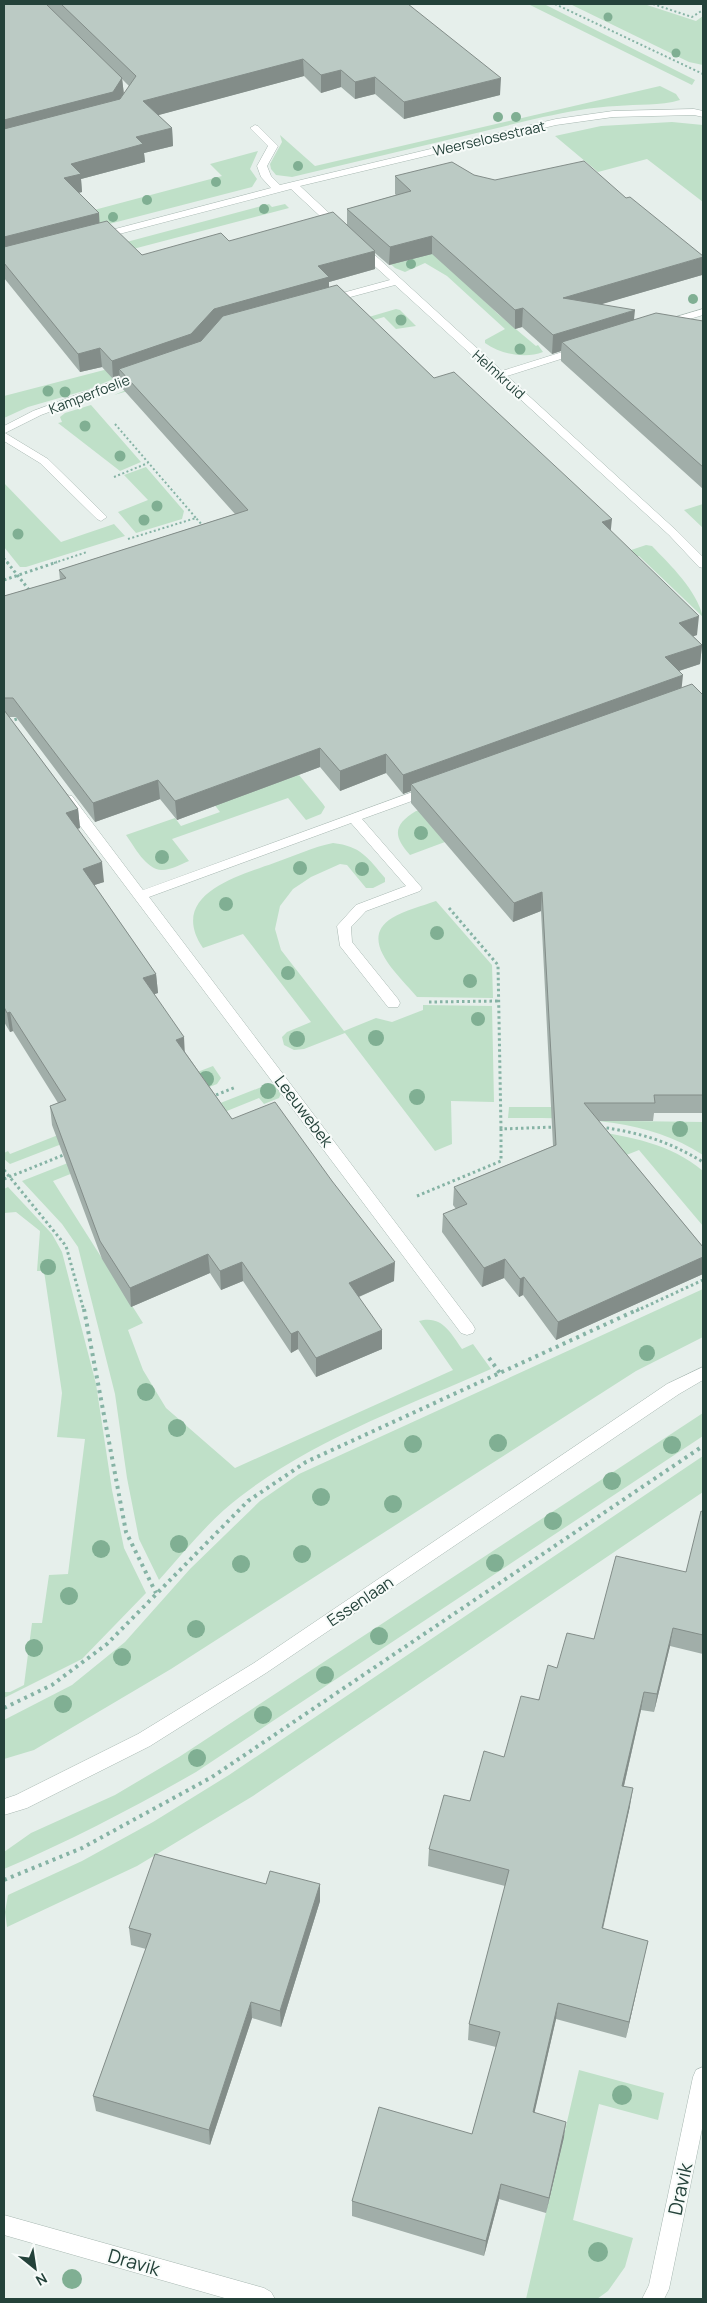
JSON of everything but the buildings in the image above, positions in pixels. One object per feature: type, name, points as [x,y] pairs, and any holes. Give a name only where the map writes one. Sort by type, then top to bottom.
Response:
[{"type":"street","name":"Weerselosestraat","points":[[92,238],[278,188],[586,116],[694,112],[703,114]]},
{"type":"street","points":[[255,128],[273,146],[262,166],[266,177],[278,188]]},
{"type":"street","name":"Helmkruid","points":[[292,185],[673,533],[703,564]]},
{"type":"street","points":[[313,305],[397,281]]},
{"type":"street","points":[[648,329],[703,312]]},
{"type":"street","points":[[500,375],[592,346]]},
{"type":"street","name":"Kamperfoelie","points":[[4,430],[37,413],[153,370]]},
{"type":"street","points":[[4,436],[44,461],[101,518]]},
{"type":"street","points":[[139,896],[437,787]]},
{"type":"street","name":"Leeuwebek","points":[[62,792],[139,896],[273,1069],[467,1329]]},
{"type":"street","points":[[353,817],[415,888],[361,908],[344,926],[345,943],[393,1002]]},
{"type":"street","name":"Essenlaan","points":[[4,1806],[20,1802],[144,1740],[260,1668],[674,1389],[703,1373]]},
{"type":"street","name":"Dravik","points":[[652,2299],[660,2289],[703,2077]]},
{"type":"street","name":"Dravik","points":[[4,2224],[264,2299]]},
{"type":"path","points":[[555,4],[703,74]]},
{"type":"path","points":[[653,4],[692,17],[703,10]]},
{"type":"path","points":[[89,394],[208,531]]},
{"type":"path","points":[[124,540],[196,518]]},
{"type":"path","points":[[4,580],[17,574],[88,552]]},
{"type":"path","points":[[4,558],[34,596]]},
{"type":"path","points":[[4,723],[26,715]]},
{"type":"path","points":[[380,1212],[501,1161],[498,965],[439,896],[415,888]]},
{"type":"path","points":[[393,1002],[499,1001]]},
{"type":"path","points":[[208,1098],[273,1069]]},
{"type":"path","points":[[501,1129],[560,1126]]},
{"type":"path","points":[[598,1126],[634,1132],[676,1146],[703,1162]]},
{"type":"path","points":[[4,1178],[74,1152]]},
{"type":"path","points":[[4,1170],[11,1176],[66,1246],[87,1322],[126,1532],[156,1593]]},
{"type":"path","points":[[4,1708],[52,1685],[107,1644],[248,1501],[306,1462],[703,1280]]},
{"type":"path","points":[[4,1880],[82,1848],[212,1776],[703,1446]]},
{"type":"green space","points":[[528,4],[544,4],[695,80],[692,85]]},
{"type":"green space","points":[[570,4],[644,4],[696,21],[703,16],[703,65],[689,62]]},
{"type":"green space","points":[[660,86],[676,94],[680,100],[657,104],[598,107],[552,115],[292,177],[276,175],[271,169],[270,164],[282,142],[280,135],[315,166]]},
{"type":"green space","points":[[672,122],[703,125],[703,202],[647,159],[598,172],[555,136],[601,126]]},
{"type":"green space","points":[[258,151],[250,169],[257,179],[252,187],[78,232],[64,218],[222,176],[210,164]]},
{"type":"green space","points":[[269,204],[272,207],[285,204],[289,208],[95,259],[89,252]]},
{"type":"green space","points":[[427,246],[498,314],[536,346],[538,345],[543,352],[521,355],[505,353],[491,347],[485,343],[485,340],[505,329],[447,276],[425,263],[405,272],[395,268],[383,257]]},
{"type":"green space","points":[[396,309],[400,310],[416,326],[396,329],[384,317],[114,395],[138,385]]},
{"type":"green space","points":[[185,349],[87,390],[28,407],[4,418],[4,396]]},
{"type":"green space","points":[[91,405],[141,462],[120,471],[58,423],[62,422],[60,417],[65,413]]},
{"type":"green space","points":[[146,467],[184,511],[182,519],[136,533],[118,512],[148,500],[124,475]]},
{"type":"green space","points":[[4,483],[61,542],[114,524],[125,536],[26,567],[20,567],[4,547]]},
{"type":"green space","points":[[703,504],[703,528],[684,510]]},
{"type":"green space","points":[[646,545],[652,546],[682,578],[695,597],[703,617],[639,556],[230,693],[256,676]]},
{"type":"green space","points":[[299,775],[325,807],[321,814],[306,820],[288,798],[172,839],[189,861],[172,868],[162,870],[151,866],[141,857],[126,835],[175,818],[181,826],[220,812],[214,804]]},
{"type":"green space","points":[[574,794],[410,855],[398,836],[398,831],[403,821],[416,811]]},
{"type":"green space","points":[[333,843],[351,847],[363,854],[385,878],[385,882],[373,888],[366,888],[347,865],[340,864],[311,877],[293,889],[280,906],[275,929],[281,950],[344,1031],[376,1018],[392,1022],[423,1010],[423,1005],[492,1006],[494,1102],[451,1101],[452,1144],[435,1151],[345,1033],[304,1049],[294,1050],[284,1045],[282,1037],[287,1032],[311,1022],[243,934],[203,948],[194,930],[194,914],[200,901],[212,890],[243,874]]},
{"type":"green space","points":[[436,901],[492,965],[493,998],[417,997],[385,958],[378,937],[382,927],[397,915]]},
{"type":"green space","points":[[213,1066],[221,1078],[217,1084],[10,1164],[4,1159],[4,1153],[8,1151],[10,1154],[91,1122],[156,1088]]},
{"type":"green space","points":[[269,1084],[274,1084],[282,1091],[279,1098],[264,1104],[259,1098],[53,1181],[143,1323],[128,1330],[143,1370],[166,1408],[235,1468],[453,1370],[419,1321],[434,1320],[445,1326],[462,1349],[473,1344],[491,1369],[394,1410],[299,1457],[230,1505],[198,1536],[159,1580],[139,1539],[127,1478],[115,1394],[78,1247],[62,1224],[22,1181]]},
{"type":"green space","points":[[509,1107],[551,1107],[627,1121],[703,1122],[703,1155],[657,1133],[609,1122],[559,1118],[508,1118]]},
{"type":"green space","points":[[589,1130],[619,1135],[663,1148],[690,1161],[703,1171],[703,1226],[639,1150],[614,1160]]},
{"type":"green space","points":[[8,1187],[52,1234],[62,1252],[96,1384],[112,1490],[124,1548],[146,1593],[82,1659],[4,1698],[4,1692],[10,1692],[24,1685],[32,1623],[42,1623],[49,1575],[68,1574],[85,1439],[57,1437],[62,1393],[44,1271],[37,1271],[40,1231],[16,1212],[4,1213],[4,1189]]},
{"type":"green space","points":[[703,1289],[703,1337],[636,1371],[171,1669],[34,1750],[4,1759],[4,1720],[72,1685],[125,1642],[190,1569],[260,1501],[299,1474]]},
{"type":"green space","points":[[703,1413],[703,1436],[196,1772],[101,1824],[4,1869],[4,1852],[31,1833],[115,1795],[179,1757]]},
{"type":"green space","points":[[703,1456],[703,1492],[253,1796],[137,1866],[7,1927],[5,1912],[8,1895],[82,1861],[153,1822],[229,1775]]},
{"type":"green space","points":[[579,2070],[664,2093],[658,2120],[599,2104],[573,2220],[633,2238],[625,2267],[608,2291],[597,2299],[526,2299]]}]
